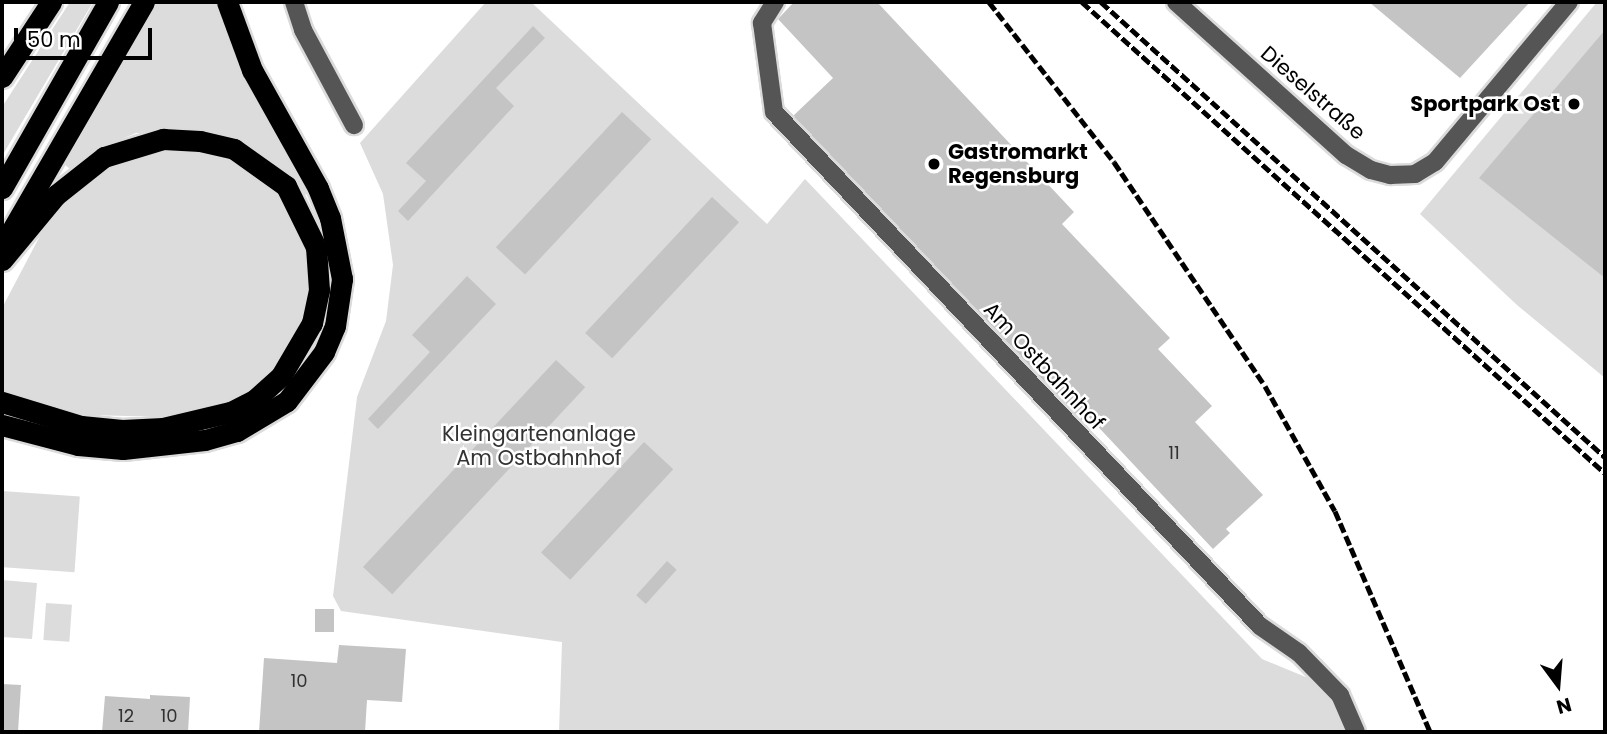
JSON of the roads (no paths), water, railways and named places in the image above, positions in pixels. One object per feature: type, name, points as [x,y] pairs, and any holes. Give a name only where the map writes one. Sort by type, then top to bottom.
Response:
[{"type":"highway","points":[[2,77],[51,2]]},
{"type":"highway","points":[[2,188],[108,2]]},
{"type":"highway","points":[[2,250],[39,177],[144,2]]},
{"type":"highway","points":[[2,425],[78,445],[122,449],[205,440],[237,430],[287,401],[324,352],[335,326],[342,279],[330,218],[318,188],[252,70],[227,2]]},
{"type":"highway","points":[[2,260],[56,195],[104,157],[163,139],[200,141],[234,149],[286,186],[316,247],[319,290],[312,323],[281,376],[254,400],[230,412],[163,428],[122,430],[81,426],[2,402]]},
{"type":"street","points":[[294,2],[303,30],[354,125]]},
{"type":"street","name":"Am Ostbahnhof","points":[[775,2],[762,23],[774,112],[1260,626],[1299,653],[1340,695],[1356,732]]},
{"type":"street","name":"Dieselstraße","points":[[1175,2],[1362,165],[1391,175],[1415,174],[1436,162],[1569,2]]},
{"type":"railway","points":[[989,2],[1114,162],[1265,386],[1335,511],[1430,732]]},
{"type":"railway","points":[[1082,2],[1605,473]]},
{"type":"railway","points":[[1101,2],[1605,457]]},
{"type":"place","name":"Sportpark Ost","points":[[1574,104]]},
{"type":"place","name":"Gastromarkt Regensburg","points":[[934,164]]},
{"type":"park label","name":"Kleingartenanlage Am Ostbahnhof","points":[[539,446]]}]
